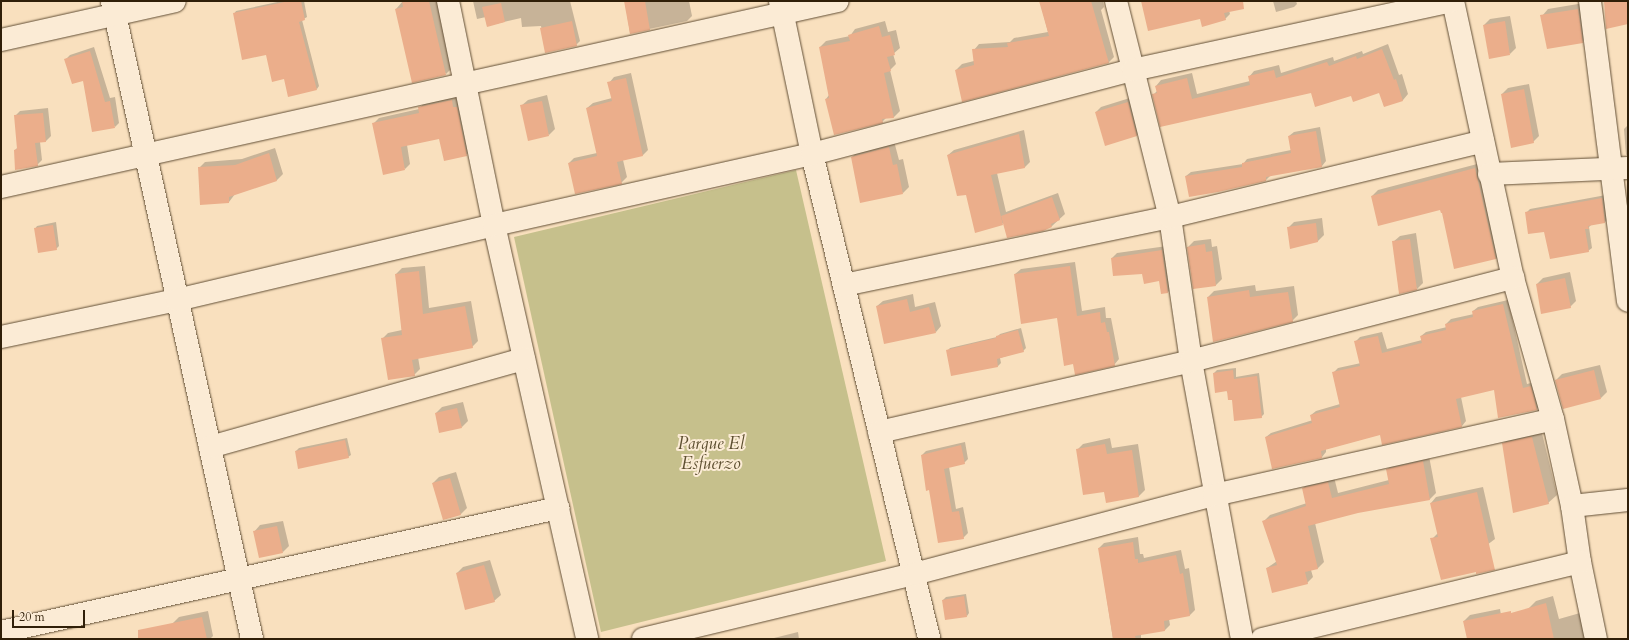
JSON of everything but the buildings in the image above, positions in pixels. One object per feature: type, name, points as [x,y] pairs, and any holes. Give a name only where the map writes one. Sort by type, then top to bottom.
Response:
[{"type":"street","points":[[1,40],[113,8],[175,1]]},
{"type":"street","points":[[448,1],[494,225],[587,639]]},
{"type":"street","points":[[1,188],[466,84],[781,7],[838,1]]},
{"type":"street","points":[[1116,1],[1170,217],[1191,361],[1214,495],[1242,639]]},
{"type":"street","points":[[1,337],[177,300],[494,225],[812,154],[1133,70],[1452,1],[1513,278],[1553,419],[1572,506],[1580,562],[1596,639]]},
{"type":"street","points":[[1590,1],[1620,169],[1628,301]]},
{"type":"street","points":[[781,7],[812,154],[929,639]]},
{"type":"street","points":[[113,8],[252,639]]},
{"type":"street","points":[[844,285],[1170,217],[1483,141]]},
{"type":"street","points":[[1490,174],[1620,169]]},
{"type":"street","points":[[879,432],[1191,361],[1513,278]]},
{"type":"street","points":[[210,447],[524,359]]},
{"type":"street","points":[[643,639],[914,574],[1214,495],[1553,419]]},
{"type":"street","points":[[1572,506],[1628,500]]},
{"type":"street","points":[[1,632],[558,508]]},
{"type":"street","points":[[1262,639],[1580,562]]},
{"type":"green space","name":"Parque El Esfuerzo","points":[[796,170],[886,561],[601,632],[514,237]]}]
